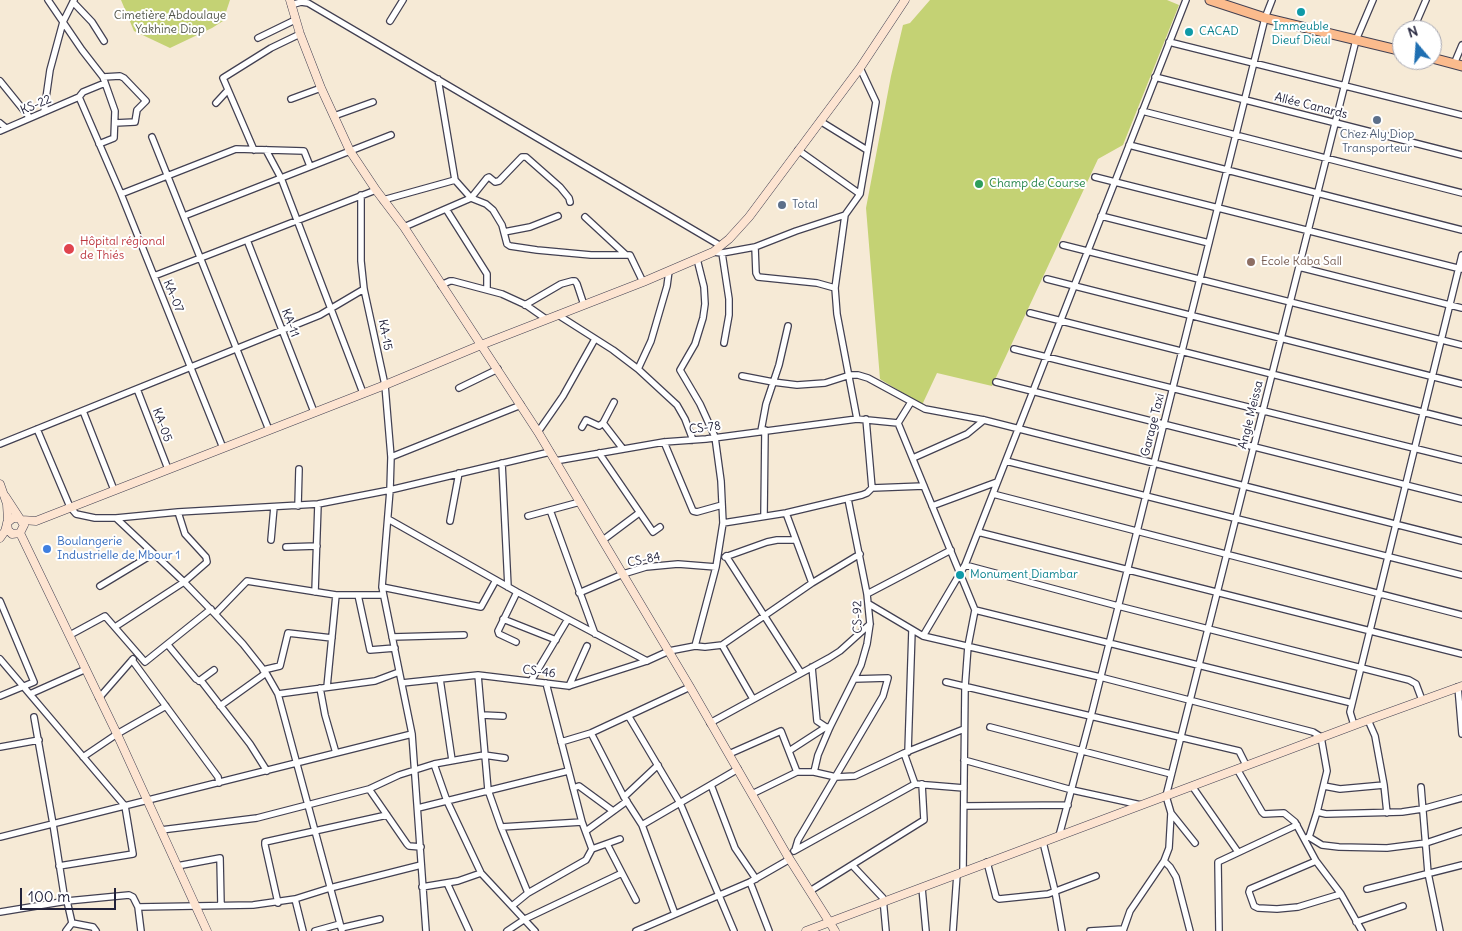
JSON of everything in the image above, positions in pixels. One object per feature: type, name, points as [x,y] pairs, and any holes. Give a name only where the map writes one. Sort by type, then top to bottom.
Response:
[{"type":"main road","points":[[6,522],[13,518],[36,520],[42,518],[385,385],[480,345],[722,250],[750,217],[860,68],[905,0]]},
{"type":"main road","points":[[1210,0],[1264,18],[1392,49]]},
{"type":"main road","points":[[291,3],[295,20],[321,88],[350,151],[404,228],[538,432],[690,687],[788,857],[835,931]]},
{"type":"main road","points":[[1442,61],[1458,65]]},
{"type":"main road","points":[[0,484],[5,496],[24,525],[19,533]]},
{"type":"main road","points":[[0,539],[5,531],[5,496]]},
{"type":"main road","points":[[0,539],[19,533],[42,518]]},
{"type":"main road","points":[[6,522],[10,532],[19,533]]},
{"type":"main road","points":[[19,533],[117,734],[207,931]]},
{"type":"main road","points":[[806,931],[1321,737],[1460,687]]},
{"type":"street","points":[[48,0],[104,80],[115,111],[114,138],[99,144]]},
{"type":"street","points":[[390,21],[402,0]]},
{"type":"street","points":[[923,636],[965,565],[1186,0]]},
{"type":"street","name":"Garage Taxi","points":[[1059,836],[1091,716],[1228,170],[1264,18],[1272,0]]},
{"type":"street","name":"Angle Meissa","points":[[1166,796],[1344,86],[1356,40],[1373,0]]},
{"type":"street","points":[[1417,20],[1426,0]]},
{"type":"street","points":[[44,112],[50,70],[63,22],[73,1],[92,22],[104,41]]},
{"type":"street","points":[[291,3],[308,2],[722,250],[755,247],[845,215]]},
{"type":"street","points":[[258,38],[295,20]]},
{"type":"street","points":[[254,150],[223,78],[271,48],[300,34]]},
{"type":"street","points":[[1169,42],[1462,115]]},
{"type":"street","points":[[1458,65],[1462,45]]},
{"type":"street","points":[[857,418],[837,314],[835,288],[845,215],[860,194],[876,102],[860,68]]},
{"type":"street","points":[[104,80],[120,76],[146,101],[137,110],[135,122],[115,123]]},
{"type":"street","name":"Allée Canards","points":[[1155,77],[1462,155]]},
{"type":"street","points":[[438,79],[455,180],[471,198],[486,204],[493,210],[504,232],[507,244],[537,250],[592,254],[626,254]]},
{"type":"street","name":"KS-22","points":[[0,131],[79,97],[83,92],[104,80]]},
{"type":"street","points":[[0,81],[30,118]]},
{"type":"street","points":[[291,99],[321,88]]},
{"type":"street","points":[[216,103],[228,90]]},
{"type":"street","name":"KA-07","points":[[79,97],[192,367],[223,448]]},
{"type":"street","points":[[334,116],[374,102]]},
{"type":"street","points":[[1142,111],[1462,193]]},
{"type":"street","points":[[820,121],[867,150]]},
{"type":"street","points":[[0,123],[6,128]]},
{"type":"street","points":[[184,216],[391,135]]},
{"type":"street","points":[[152,137],[269,430]]},
{"type":"street","points":[[1129,145],[1462,230]]},
{"type":"street","points":[[120,194],[236,149],[304,151],[310,166]]},
{"type":"street","points":[[266,150],[281,178],[363,393]]},
{"type":"street","points":[[798,150],[860,194]]},
{"type":"street","points":[[404,228],[471,198],[487,178],[489,177],[495,182],[499,181],[522,157],[526,157],[560,186],[570,202]]},
{"type":"street","points":[[1095,177],[1460,269]]},
{"type":"street","points":[[383,200],[455,180]]},
{"type":"street","points":[[154,276],[376,190]]},
{"type":"street","name":"KA-15","points":[[361,195],[361,261],[364,289],[385,385],[391,457],[382,595],[395,648],[412,734],[416,769],[426,931]]},
{"type":"street","points":[[446,209],[487,274],[487,289]]},
{"type":"street","points":[[504,232],[530,228],[558,216]]},
{"type":"street","points":[[1101,216],[1209,243]]},
{"type":"street","points":[[585,217],[626,254],[632,257],[643,282]]},
{"type":"street","name":"KA-11","points":[[247,240],[314,412]]},
{"type":"street","points":[[1063,245],[1462,345]]},
{"type":"street","points":[[755,247],[756,273],[758,277],[816,283],[835,288]]},
{"type":"street","points":[[722,250],[730,314],[724,343]]},
{"type":"street","points":[[1354,725],[1350,712],[1360,668],[1462,255]]},
{"type":"street","points":[[694,646],[718,559],[723,523],[715,437],[700,404],[680,370],[695,344],[703,318],[705,304],[704,287],[697,259]]},
{"type":"street","points":[[1299,267],[1462,308]]},
{"type":"street","points":[[638,369],[651,341],[667,286],[669,271]]},
{"type":"street","points":[[1047,279],[1462,384]]},
{"type":"street","points":[[525,304],[572,280],[577,284],[584,305]]},
{"type":"street","points":[[441,285],[450,281],[487,289],[525,304],[546,320]]},
{"type":"street","points":[[0,444],[320,315],[364,289]]},
{"type":"street","points":[[1030,313],[1462,422]]},
{"type":"street","points":[[558,315],[613,350],[638,369],[677,404],[693,440]]},
{"type":"street","points":[[764,516],[763,430],[766,404],[779,365],[788,326]]},
{"type":"street","points":[[538,432],[563,396],[595,340]]},
{"type":"street","points":[[1014,349],[1462,460]]},
{"type":"street","points":[[459,388],[498,370]]},
{"type":"street","points":[[742,376],[798,385],[825,383],[850,374],[858,375],[868,378],[925,409],[984,420],[1462,541]]},
{"type":"street","points":[[996,382],[1462,499]]},
{"type":"street","name":"KA-05","points":[[138,389],[168,469]]},
{"type":"street","points":[[582,427],[586,420],[599,426],[603,423],[614,402]]},
{"type":"street","points":[[911,402],[898,423],[975,610],[968,646],[965,686],[964,806],[960,873],[953,931]]},
{"type":"street","points":[[391,457],[521,406]]},
{"type":"street","points":[[83,411],[114,490]]},
{"type":"street","name":"CS-78","points":[[555,461],[664,442],[693,440],[857,418],[898,423]]},
{"type":"street","points":[[866,419],[872,488]]},
{"type":"street","points":[[912,458],[967,434],[984,420]]},
{"type":"street","points":[[603,423],[623,449]]},
{"type":"street","points":[[37,430],[70,507],[76,514],[116,518],[178,512],[318,504],[390,490],[550,452]]},
{"type":"street","points":[[664,442],[693,511],[697,512],[722,505]]},
{"type":"street","points":[[599,453],[653,532],[660,527]]},
{"type":"street","points":[[1006,461],[1462,575]]},
{"type":"street","points":[[502,463],[508,587]]},
{"type":"street","points":[[298,506],[299,469]]},
{"type":"street","points":[[450,521],[460,473]]},
{"type":"street","points":[[932,506],[998,482]]},
{"type":"street","points":[[723,523],[786,513],[848,499],[867,493],[872,488],[924,486]]},
{"type":"street","points":[[993,494],[1462,615]]},
{"type":"street","name":"CS-92","points":[[814,772],[828,727],[866,653],[870,624],[869,604],[848,499]]},
{"type":"street","points":[[528,516],[580,502]]},
{"type":"street","points":[[316,592],[318,504]]},
{"type":"street","points":[[271,540],[274,507]]},
{"type":"street","points":[[550,510],[595,634]]},
{"type":"street","points":[[115,627],[184,582],[208,560],[186,534],[178,512]]},
{"type":"street","points":[[603,540],[639,512]]},
{"type":"street","points":[[786,513],[812,583]]},
{"type":"street","points":[[116,518],[184,582],[243,644],[265,672],[278,694],[341,928]]},
{"type":"street","points":[[388,519],[517,592],[646,661]]},
{"type":"street","points":[[978,532],[1462,654]]},
{"type":"street","points":[[718,559],[767,542],[796,540]]},
{"type":"street","points":[[286,548],[317,546]]},
{"type":"street","points":[[867,594],[951,550]]},
{"type":"street","points":[[100,586],[153,554]]},
{"type":"street","points":[[753,700],[722,645],[812,583],[860,554]]},
{"type":"street","points":[[726,556],[801,673]]},
{"type":"street","name":"CS-84","points":[[579,593],[623,574],[646,567],[678,564],[716,567]]},
{"type":"street","points":[[965,565],[1409,680],[1416,684],[1422,700]]},
{"type":"street","points":[[382,587],[481,607],[496,580]]},
{"type":"street","points":[[70,635],[105,616],[146,662],[213,612],[247,581],[336,596],[382,595]]},
{"type":"street","points":[[516,642],[498,632],[517,592]]},
{"type":"street","points":[[358,595],[370,650],[395,648]]},
{"type":"street","points":[[336,596],[332,638],[323,688],[325,714],[336,753]]},
{"type":"street","points":[[0,601],[34,682],[0,696]]},
{"type":"street","points":[[869,604],[923,636],[1190,700],[1313,732],[1321,737],[1326,766],[1324,786],[1317,812],[1306,838]]},
{"type":"street","points":[[975,610],[1352,703]]},
{"type":"street","points":[[503,619],[556,640]]},
{"type":"street","points":[[531,681],[568,619]]},
{"type":"street","points":[[710,722],[840,651],[870,624]]},
{"type":"street","points":[[810,891],[924,820],[919,784],[906,752],[912,630]]},
{"type":"street","points":[[220,706],[265,672],[280,666],[288,633],[332,638]]},
{"type":"street","points":[[392,637],[464,635]]},
{"type":"street","points":[[168,645],[250,744],[267,771]]},
{"type":"street","name":"CS-46","points":[[402,683],[478,675],[569,686],[669,652],[694,646],[722,645]]},
{"type":"street","points":[[569,686],[587,646]]},
{"type":"street","points":[[99,698],[138,653]]},
{"type":"street","points":[[0,659],[125,806],[133,854],[59,866]]},
{"type":"street","points":[[132,660],[218,777],[219,783]]},
{"type":"street","points":[[789,751],[828,727],[817,721],[812,667]]},
{"type":"street","points":[[30,694],[86,669]]},
{"type":"street","points":[[199,681],[214,670]]},
{"type":"street","points":[[278,694],[375,681],[399,672]]},
{"type":"street","points":[[478,675],[488,790],[528,893]]},
{"type":"street","points":[[795,850],[798,840],[883,696],[888,678],[854,679]]},
{"type":"street","points":[[440,679],[452,760]]},
{"type":"street","points":[[946,682],[1239,751],[1246,766]]},
{"type":"street","points":[[546,683],[582,822],[592,850]]},
{"type":"street","points":[[561,742],[591,733],[629,717],[690,687]]},
{"type":"street","points":[[1460,687],[1462,734]]},
{"type":"street","points":[[83,757],[117,734],[166,706]]},
{"type":"street","points":[[482,715],[503,716]]},
{"type":"street","points":[[34,717],[59,866],[72,923]]},
{"type":"street","points":[[629,717],[680,803],[734,931]]},
{"type":"street","points":[[1368,720],[1375,736],[1384,785],[1386,813]]},
{"type":"street","points":[[990,726],[1171,774]]},
{"type":"street","points":[[752,794],[796,772],[855,776],[906,752],[964,729]]},
{"type":"street","points":[[729,754],[781,731],[796,772]]},
{"type":"street","points":[[591,733],[625,799],[642,825],[675,914]]},
{"type":"street","points":[[0,837],[412,734]]},
{"type":"street","points":[[0,747],[39,740]]},
{"type":"street","points":[[161,830],[240,821],[308,806],[369,789],[388,779],[416,769],[452,760],[484,755],[504,758]]},
{"type":"street","points":[[964,760],[1072,790],[1141,805]]},
{"type":"street","points":[[434,764],[447,801],[481,874],[535,931]]},
{"type":"street","points":[[586,831],[613,811],[658,765]]},
{"type":"street","points":[[642,825],[738,769]]},
{"type":"street","points":[[1236,769],[1264,814],[1284,813],[1297,825],[1306,838],[1316,861],[1341,894],[1362,931]]},
{"type":"street","points":[[418,808],[568,770]]},
{"type":"street","points":[[636,931],[753,880],[788,857],[795,850],[919,784],[964,788]]},
{"type":"street","points":[[711,785],[735,848],[753,880],[769,931]]},
{"type":"street","points":[[1324,786],[1340,789],[1384,785]]},
{"type":"street","points":[[573,788],[579,786],[613,811]]},
{"type":"street","points":[[1192,786],[1238,852]]},
{"type":"street","points":[[1421,787],[1428,873],[1440,931]]},
{"type":"street","points":[[369,789],[409,846],[421,847]]},
{"type":"street","points":[[1166,796],[1172,814],[1195,843]]},
{"type":"street","points":[[1317,812],[1326,814],[1386,813],[1422,809],[1462,798]]},
{"type":"street","points":[[964,806],[1068,805]]},
{"type":"street","points":[[1090,931],[1123,930],[1130,911],[1164,861],[1170,843],[1172,814]]},
{"type":"street","points":[[278,903],[266,842],[387,815]]},
{"type":"street","points":[[501,827],[582,822]]},
{"type":"street","points":[[1219,931],[1218,862],[1297,825]]},
{"type":"street","points":[[1306,838],[1322,845],[1387,848],[1426,843],[1462,832]]},
{"type":"street","points":[[512,906],[528,893],[586,860],[592,850],[620,840]]},
{"type":"street","points":[[1043,842],[1055,891],[1062,931]]},
{"type":"street","points":[[607,844],[636,900]]},
{"type":"street","points":[[177,866],[220,858],[221,905]]},
{"type":"street","points":[[1164,861],[1176,877],[1190,931]]},
{"type":"street","points":[[1316,861],[1250,889],[1249,892],[1254,906],[1277,909],[1298,907],[1341,894]]},
{"type":"street","points":[[987,862],[996,897],[999,899],[1042,895],[1096,876]]},
{"type":"street","points":[[138,907],[278,903],[421,865]]},
{"type":"street","points":[[852,865],[883,898],[885,902],[886,931]]},
{"type":"street","points":[[1368,889],[1462,865]]},
{"type":"street","points":[[422,887],[481,874]]},
{"type":"street","points":[[507,931],[525,920],[622,874]]},
{"type":"street","points":[[447,883],[469,931]]},
{"type":"street","points":[[922,888],[926,931]]},
{"type":"street","points":[[0,912],[66,901],[129,895],[133,897],[138,907],[141,931]]},
{"type":"street","points":[[295,899],[303,931]]},
{"type":"street","points":[[1356,922],[1403,906]]},
{"type":"street","points":[[315,931],[341,928],[380,919]]},
{"type":"street","points":[[66,931],[72,923]]},
{"type":"street","points":[[72,923],[93,927],[96,931]]},
{"type":"green space","name":"Cimetière Abdoulaye Yakhine Diop","points":[[121,0],[230,0],[223,21],[170,48],[134,31]]},
{"type":"green space","name":"Champ de Course","points":[[930,0],[1167,0],[1179,5],[1123,145],[1098,159],[992,386],[937,373],[922,405],[880,379],[866,208],[891,76],[903,25],[910,23]]},
{"type":"place","name":"Immeuble Dieuf Dieul","points":[[1301,12]]},
{"type":"place","name":"CACAD","points":[[1189,32]]},
{"type":"place","name":"Chez Aly Diop Transporteur","points":[[1377,120]]},
{"type":"place","name":"Champ de Course","points":[[979,184]]},
{"type":"place","name":"Total","points":[[782,205]]},
{"type":"place","name":"Hôpital régional de Thiés","points":[[69,249]]},
{"type":"place","name":"Ecole Kaba Sall","points":[[1251,262]]},
{"type":"place","name":"Boulangerie Industrielle de Mbour 1","points":[[47,549]]},
{"type":"place","name":"Monument Diambar","points":[[960,575]]}]
